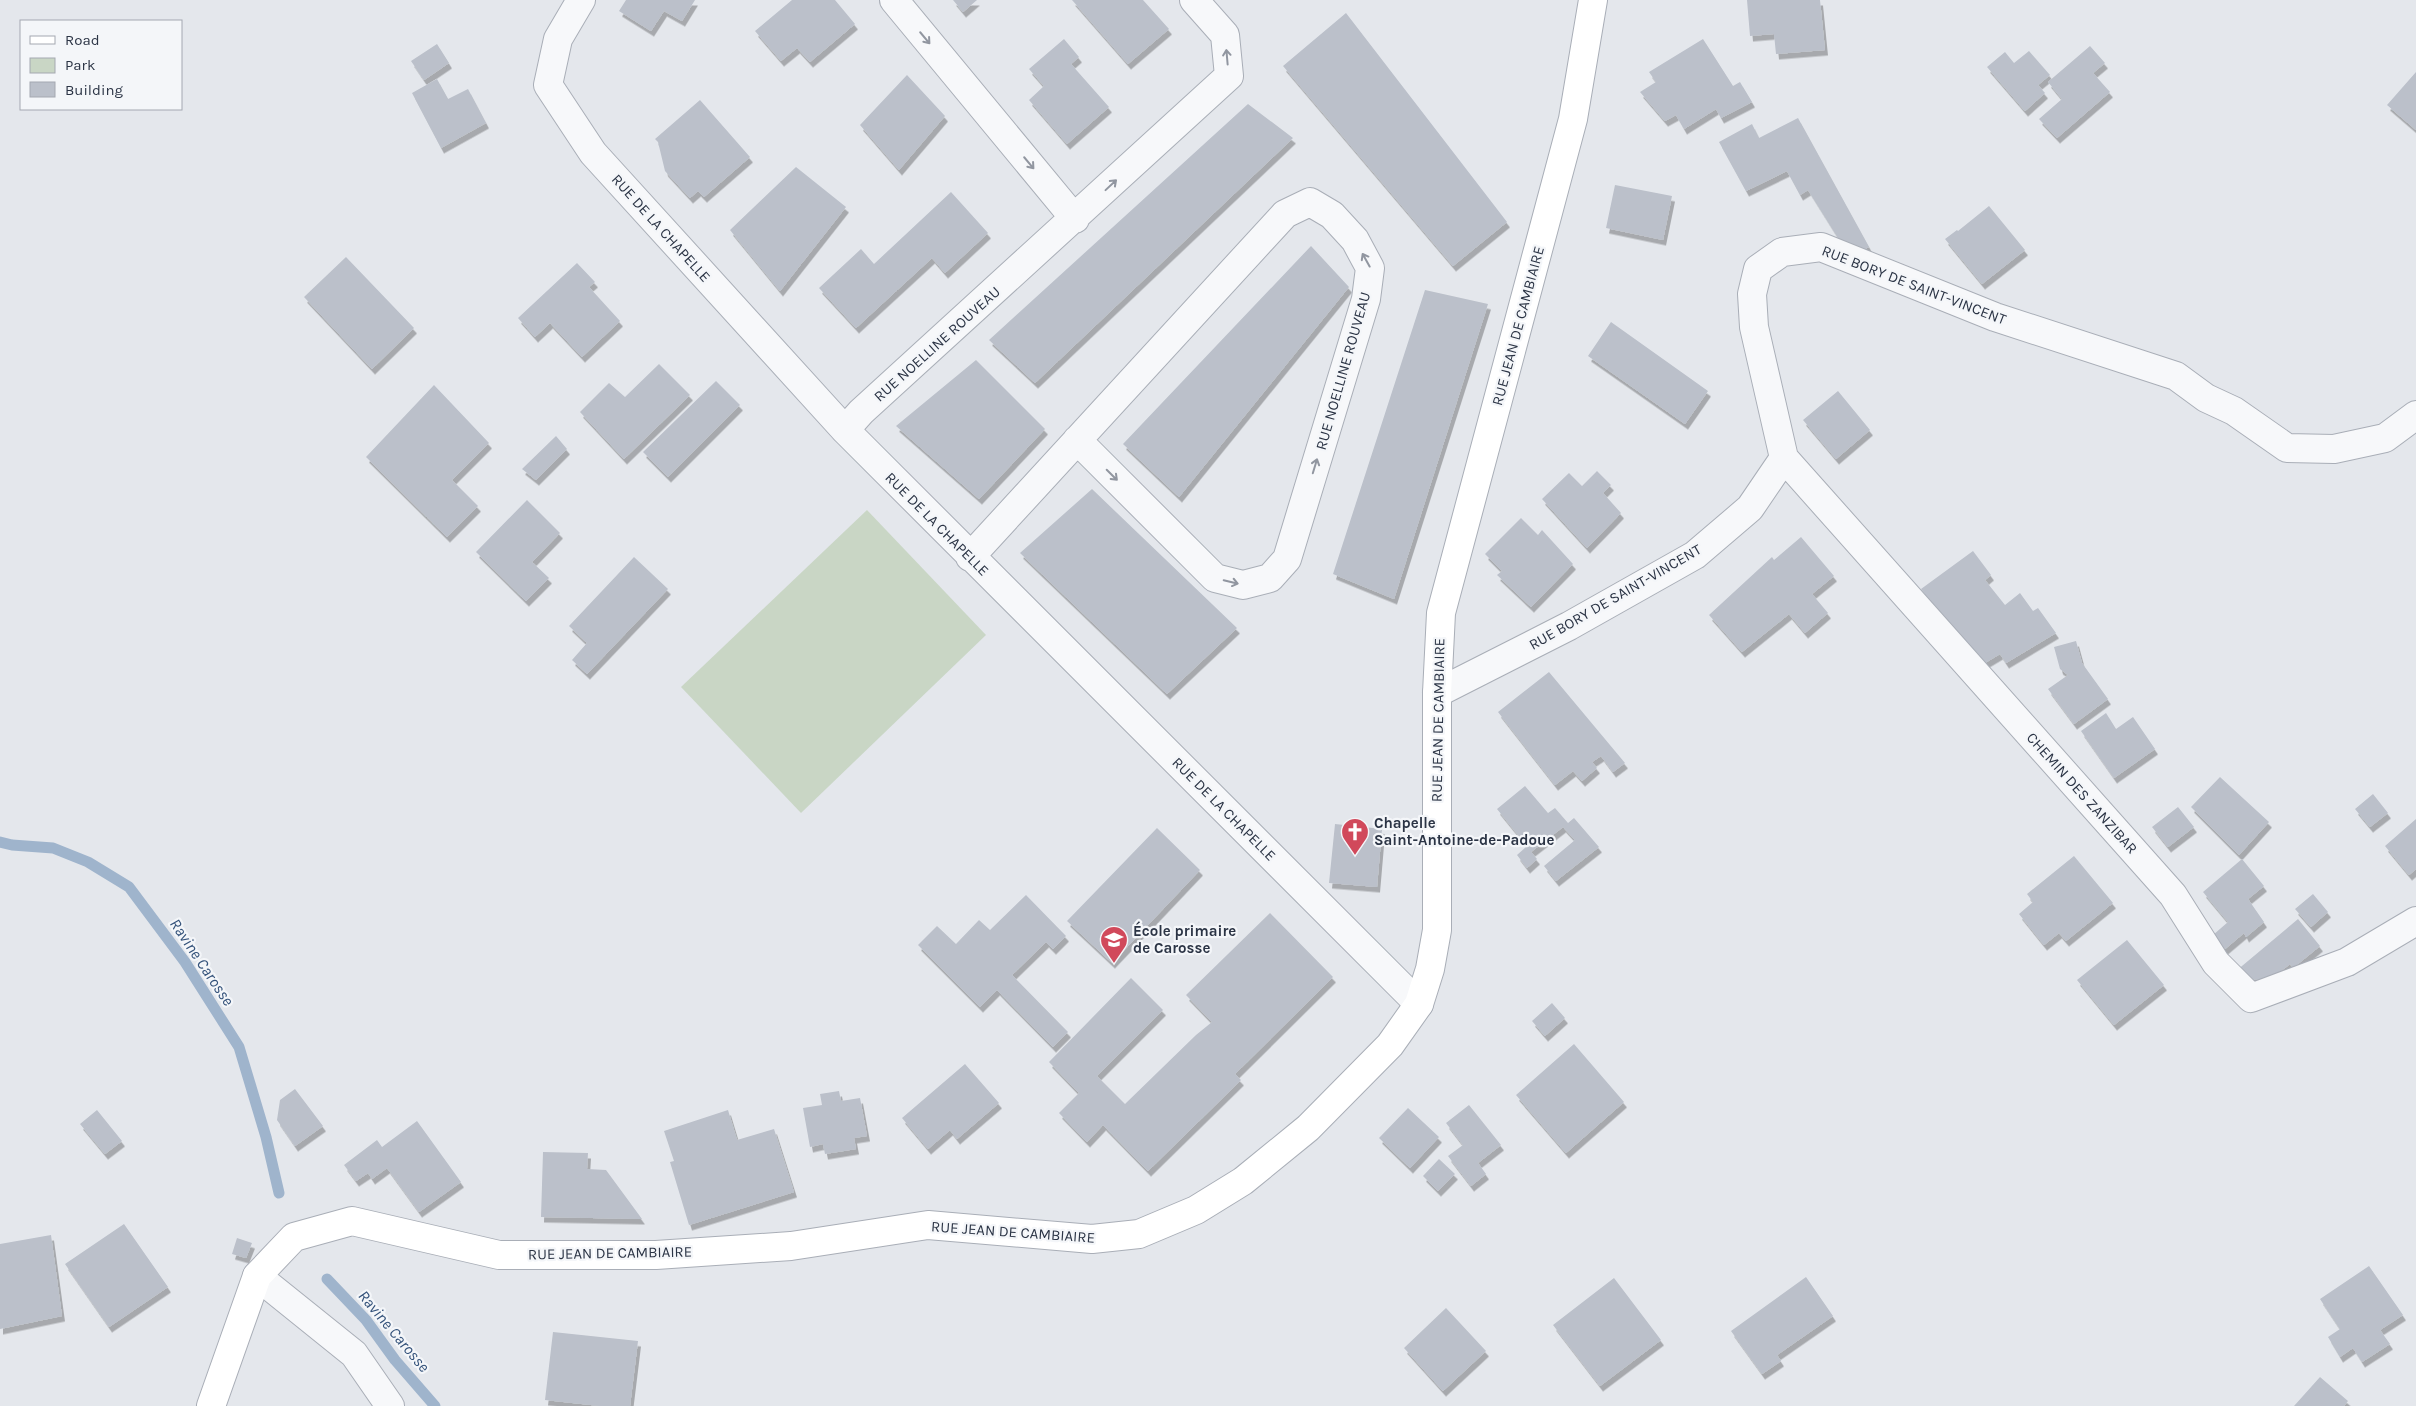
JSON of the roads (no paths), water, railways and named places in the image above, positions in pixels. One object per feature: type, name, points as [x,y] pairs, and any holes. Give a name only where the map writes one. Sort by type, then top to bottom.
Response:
[{"type":"main road","name":"RUE JEAN DE CAMBIAIRE","points":[[211,1406],[256,1276],[294,1237],[352,1221],[499,1254],[656,1255],[791,1246],[928,1225],[1092,1239],[1140,1234],[1196,1210],[1243,1181],[1294,1140],[1390,1045],[1419,1004],[1430,969],[1437,930],[1437,693],[1441,613],[1573,119],[1593,0]]},
{"type":"street","name":"RUE DE LA CHAPELLE","points":[[581,0],[558,39],[548,85],[593,153],[845,430],[1419,1004]]},
{"type":"street","points":[[894,0],[1075,218]]},
{"type":"street","name":"RUE NOELLINE ROUVEAU","points":[[845,430],[862,412],[1229,76],[1225,35],[1194,0]]},
{"type":"street","name":"RUE NOELLINE ROUVEAU","points":[[970,557],[1077,440],[1286,214],[1310,202],[1332,216],[1355,240],[1370,268],[1366,299],[1287,558],[1270,578],[1243,585],[1215,578],[1077,440]]},
{"type":"street","name":"RUE BORY DE SAINT-VINCENT","points":[[1437,693],[1569,626],[1695,555],[1750,508],[1784,458],[1754,327],[1752,294],[1758,270],[1782,252],[1822,247],[1995,317],[2176,376],[2206,398],[2234,411],[2287,448],[2334,449],[2385,438],[2416,415]]},
{"type":"street","name":"CHEMIN DES ZANZIBAR","points":[[1784,458],[2173,894],[2216,963],[2251,998],[2347,962],[2416,921]]},
{"type":"street","points":[[256,1276],[354,1354],[390,1406]]},
{"type":"waterway","name":"Ravine Carosse","points":[[0,842],[12,845],[53,848],[88,862],[129,887],[185,962],[239,1047],[266,1137],[279,1193]]},
{"type":"waterway","name":"Ravine Carosse","points":[[327,1279],[366,1320],[395,1360],[435,1406]]},
{"type":"place","name":"Chapelle Saint-Antoine-de-Padoue","points":[[1355,856]]},
{"type":"place","name":"École primaire de Carosse","points":[[1114,964]]}]
